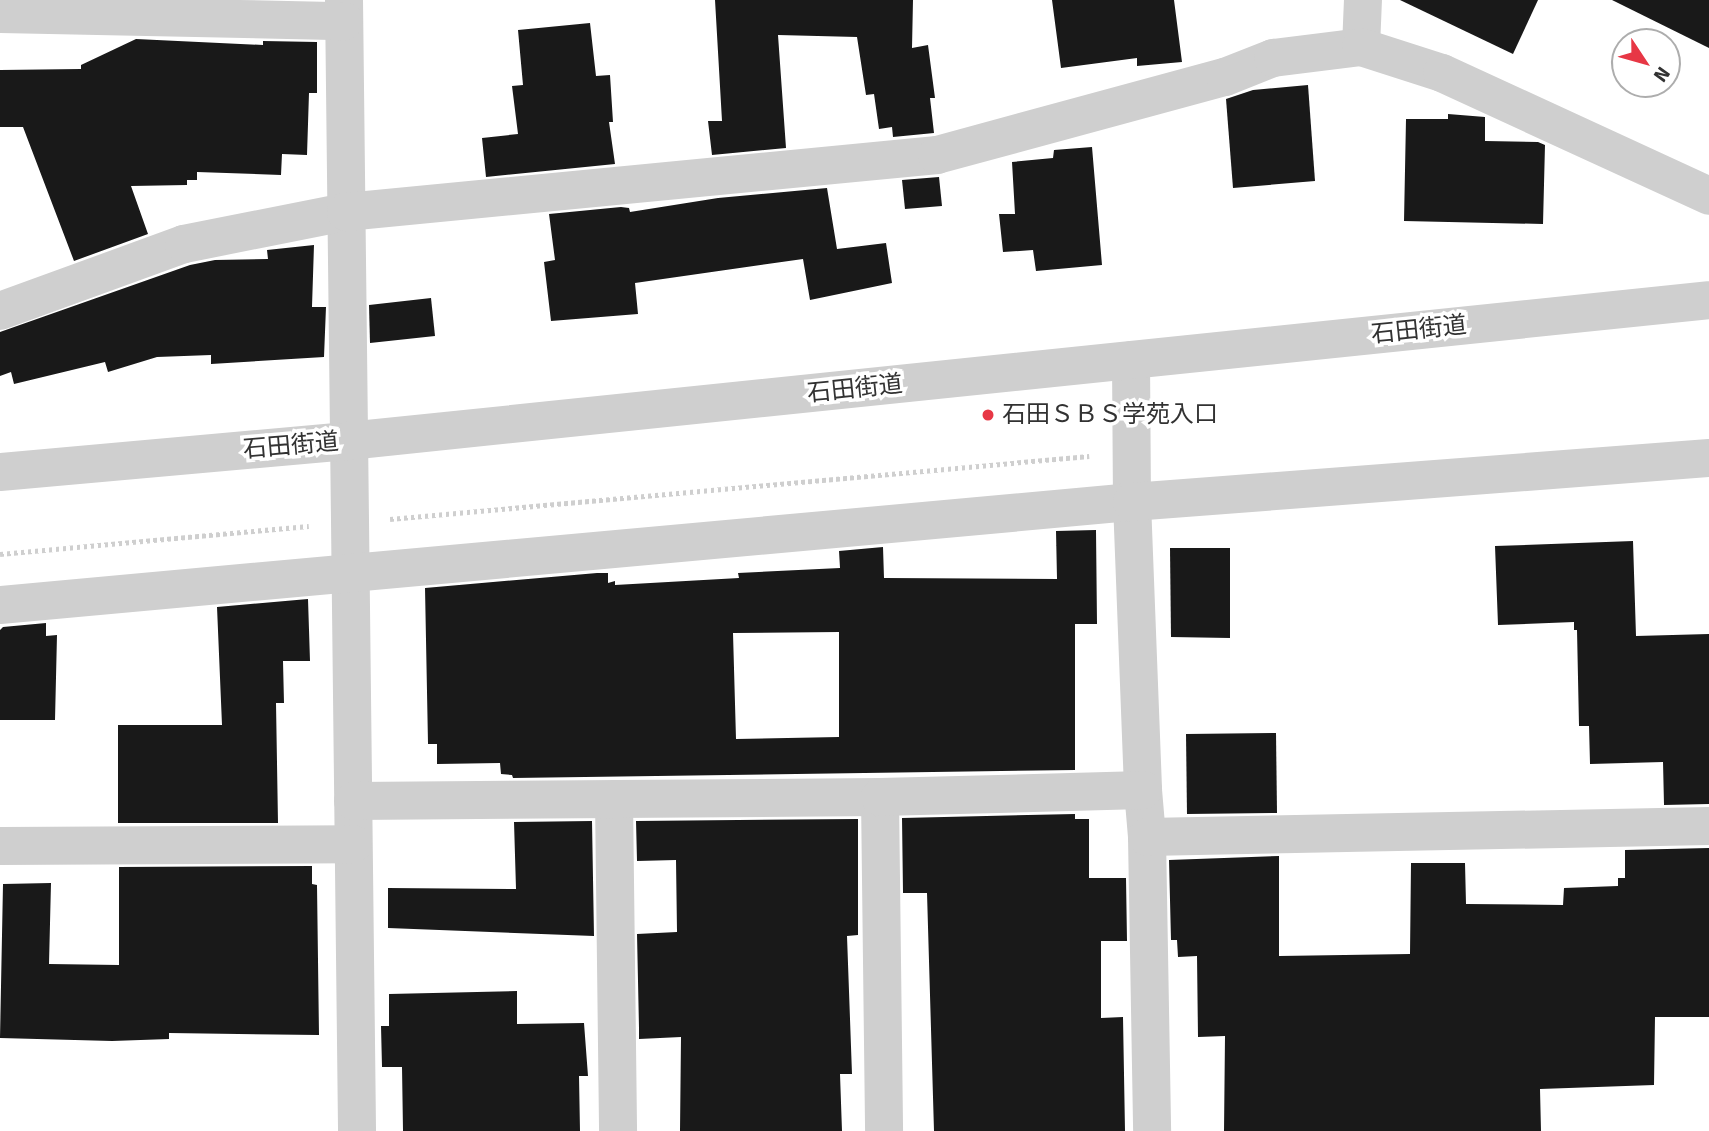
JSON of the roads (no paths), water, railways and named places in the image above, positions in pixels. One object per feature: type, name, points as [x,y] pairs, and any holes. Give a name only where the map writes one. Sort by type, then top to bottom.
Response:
[{"type":"street","points":[[1361,47],[1363,0]]},
{"type":"street","points":[[0,14],[344,10],[357,1131]]},
{"type":"street","points":[[0,311],[184,244],[346,212],[937,155],[1225,77],[1273,58],[1361,47],[1442,73],[1709,196]]},
{"type":"street","name":"石田街道","points":[[0,472],[348,441],[1709,300]]},
{"type":"street","points":[[1131,360],[1132,502],[1147,837],[1152,1131]]},
{"type":"street","points":[[0,605],[1132,502],[1709,458]]},
{"type":"street","points":[[353,801],[880,797],[1143,790]]},
{"type":"street","points":[[880,797],[884,1131]]},
{"type":"street","points":[[614,799],[618,1131]]},
{"type":"street","points":[[1147,837],[1709,826]]},
{"type":"street","points":[[0,846],[353,844]]},
{"type":"place","name":"石田ＳＢＳ学苑入口","points":[[988,415]]}]
